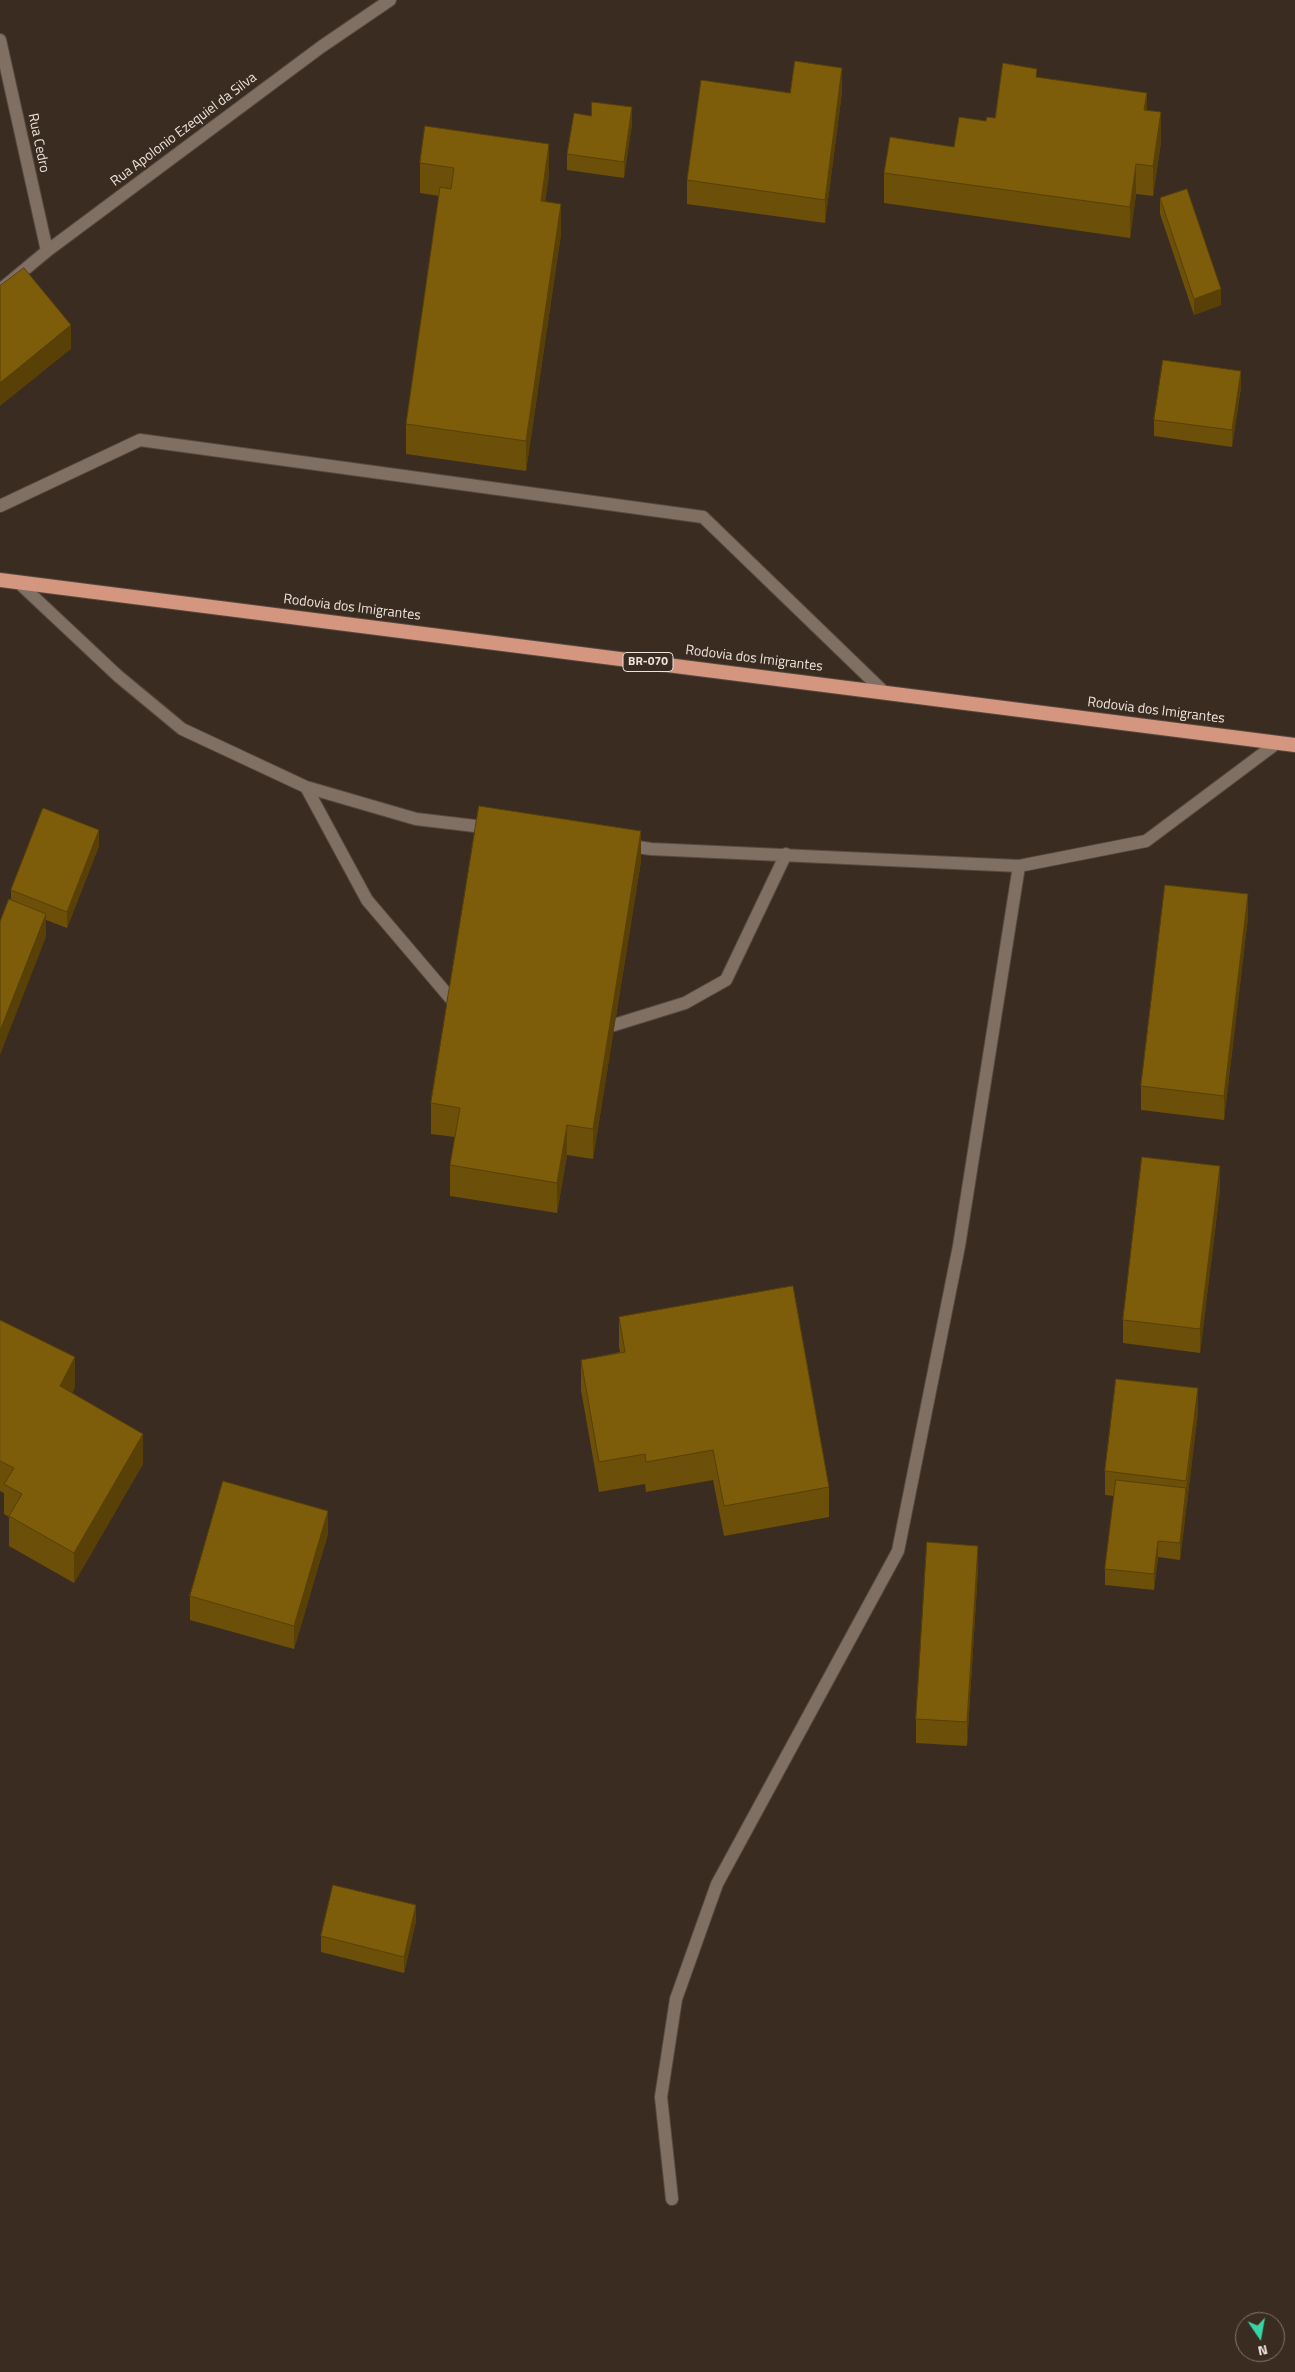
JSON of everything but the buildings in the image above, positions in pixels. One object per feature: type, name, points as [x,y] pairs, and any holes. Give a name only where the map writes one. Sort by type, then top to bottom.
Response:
[{"type":"highway","name":"Rodovia dos Imigrantes","points":[[0,580],[1295,746]]},
{"type":"street","name":"Rua Apolonio Ezequiel da Silva","points":[[0,290],[47,251],[321,48],[390,0]]},
{"type":"street","name":"Rua Cedro","points":[[0,40],[47,251]]},
{"type":"street","points":[[0,506],[140,440],[703,517],[884,692]]},
{"type":"street","points":[[19,583],[118,676],[182,729],[306,787],[416,819],[504,830]]},
{"type":"street","points":[[611,844],[650,848],[1019,866],[1146,841],[1277,743]]},
{"type":"street","points":[[306,787],[366,900],[452,1000]]},
{"type":"street","points":[[614,1025],[685,1003],[726,980],[786,854]]},
{"type":"street","points":[[672,2199],[662,2097],[676,1999],[717,1884],[898,1551],[959,1246],[1019,866]]}]
